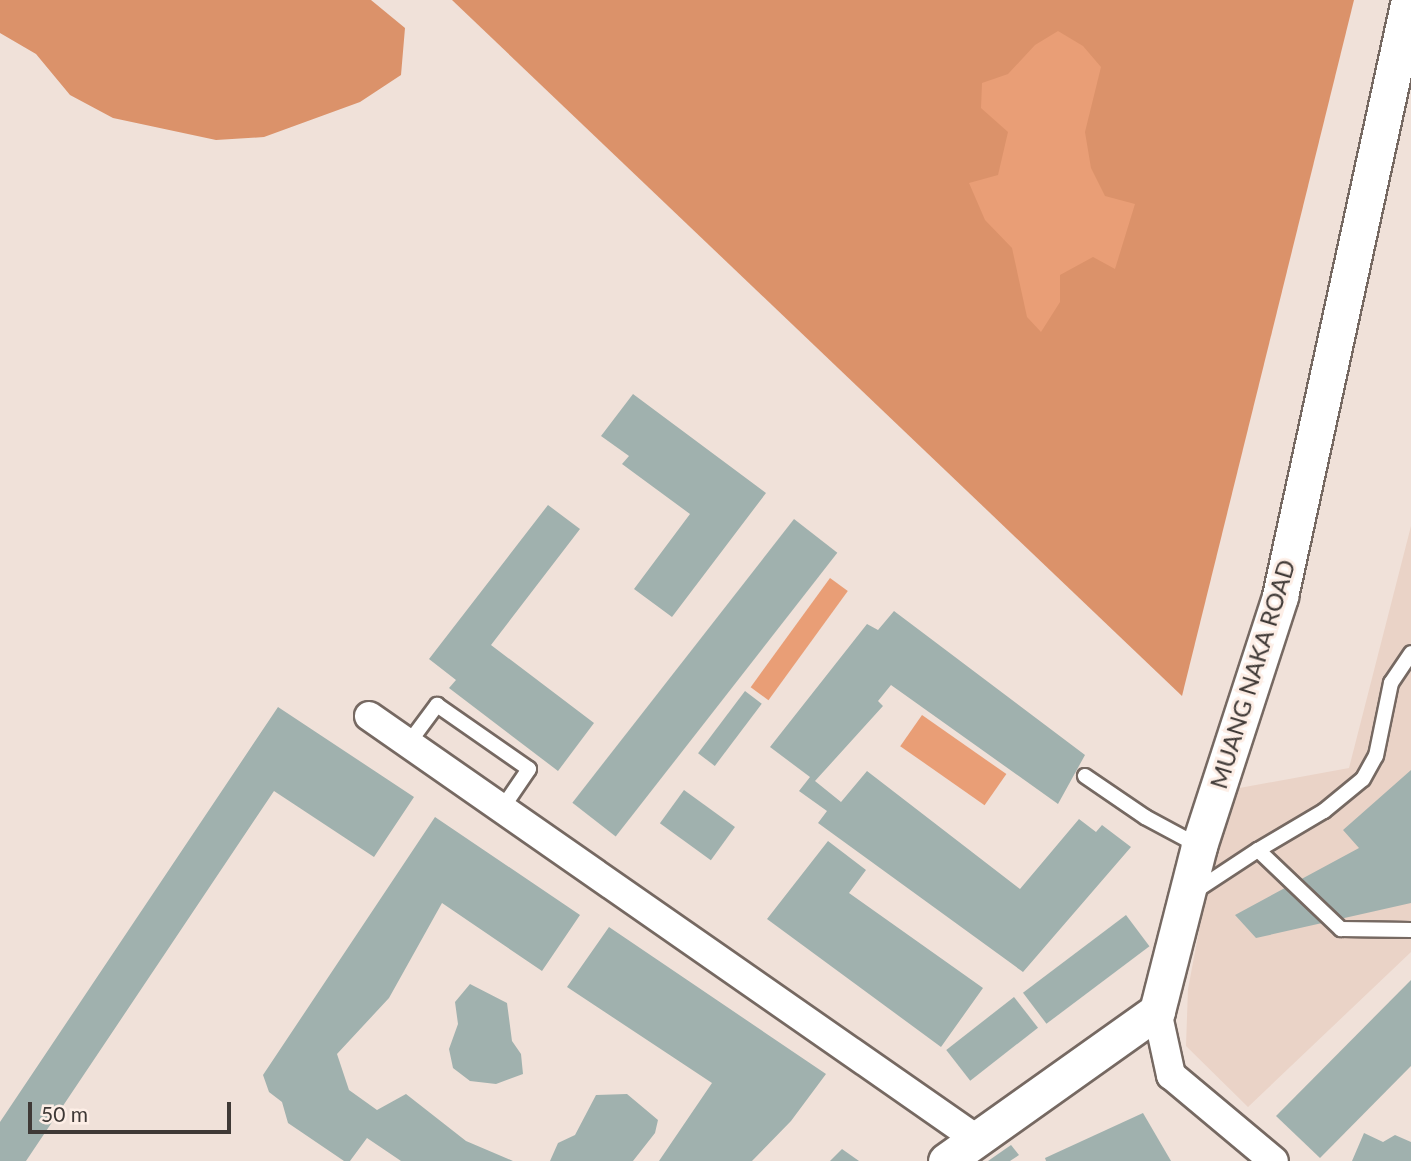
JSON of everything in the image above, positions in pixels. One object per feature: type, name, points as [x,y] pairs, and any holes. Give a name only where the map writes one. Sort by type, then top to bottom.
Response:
[{"type":"street","name":"MUANG NAKA ROAD","points":[[1157,1011],[1199,845],[1280,596],[1409,0]]},
{"type":"street","points":[[369,716],[975,1138]]},
{"type":"street","points":[[946,1161],[1157,1011],[1171,1075],[1274,1161]]},
{"type":"lane","points":[[1187,898],[1258,850],[1324,811],[1363,779],[1376,756],[1391,683],[1411,653]]},
{"type":"lane","points":[[408,744],[437,705],[529,769],[501,810]]},
{"type":"lane","points":[[1086,776],[1145,817],[1199,845]]},
{"type":"lane","points":[[1258,850],[1341,929],[1411,930]]},
{"type":"shaded area","points":[[0,0],[371,0],[405,28],[401,75],[360,102],[264,137],[216,140],[113,118],[70,95],[36,54],[0,33]]},
{"type":"shaded area","points":[[452,0],[1354,0],[1182,696]]},
{"type":"shaded area","points":[[1058,31],[1083,46],[1101,67],[1085,132],[1091,168],[1105,196],[1135,204],[1115,269],[1093,257],[1060,275],[1060,302],[1041,332],[1027,317],[1012,248],[985,220],[969,183],[998,175],[1008,132],[981,108],[982,83],[1008,74],[1035,45]]},
{"type":"shaded area","points":[[1411,526],[1411,952],[1248,1107],[1186,1046],[1188,989],[1202,915],[1234,789],[1349,768]]},
{"type":"shaded area","points":[[830,578],[848,591],[768,700],[751,687]]},
{"type":"shaded area","points":[[922,715],[1006,774],[985,805],[900,746]]},
{"type":"building","points":[[633,394],[766,493],[672,617],[634,589],[690,514],[622,464],[629,456],[601,436]]},
{"type":"building","points":[[548,505],[580,529],[491,645],[594,723],[558,771],[449,688],[456,680],[429,659]]},
{"type":"building","points":[[794,519],[837,553],[616,837],[572,803]]},
{"type":"building","points":[[894,611],[1085,755],[1058,804],[891,685],[878,701],[883,706],[815,781],[841,802],[867,771],[1020,889],[1079,819],[1096,832],[1102,825],[1131,847],[1023,972],[818,823],[827,811],[799,791],[810,777],[770,747],[867,624],[878,630]]},
{"type":"building","points":[[745,691],[762,704],[715,766],[698,753]]},
{"type":"building","points":[[278,707],[414,797],[374,857],[274,791],[26,1161],[0,1161],[0,1122]]},
{"type":"building","points":[[1411,770],[1411,903],[1256,938],[1235,915],[1359,848],[1343,830]]},
{"type":"building","points":[[684,790],[735,827],[711,860],[660,823]]},
{"type":"building","points":[[435,817],[580,915],[542,971],[442,903],[389,998],[337,1054],[349,1090],[377,1110],[406,1094],[466,1141],[513,1161],[401,1161],[367,1138],[350,1161],[344,1161],[288,1123],[282,1102],[269,1092],[263,1075]]},
{"type":"building","points":[[828,841],[866,870],[849,893],[983,988],[941,1047],[767,919]]},
{"type":"building","points":[[1126,915],[1149,946],[1046,1024],[1023,993]]},
{"type":"building","points":[[609,927],[826,1074],[791,1121],[752,1161],[659,1161],[712,1083],[567,987]]},
{"type":"building","points":[[1411,980],[1411,1066],[1320,1158],[1276,1116]]},
{"type":"building","points":[[470,984],[507,1003],[512,1041],[521,1054],[523,1074],[496,1084],[470,1081],[453,1068],[449,1049],[458,1024],[455,1002]]},
{"type":"building","points":[[1014,997],[1038,1028],[970,1081],[946,1050]]},
{"type":"building","points":[[627,1094],[658,1120],[655,1133],[633,1161],[550,1161],[558,1143],[575,1135],[596,1095]]},
{"type":"building","points":[[1143,1113],[1171,1161],[1046,1161],[1045,1158]]},
{"type":"building","points":[[1364,1133],[1383,1142],[1395,1135],[1411,1142],[1411,1161],[1352,1161]]},
{"type":"building","points":[[1011,1145],[1019,1155],[1010,1161],[988,1161]]},
{"type":"building","points":[[842,1149],[859,1161],[830,1161]]}]
